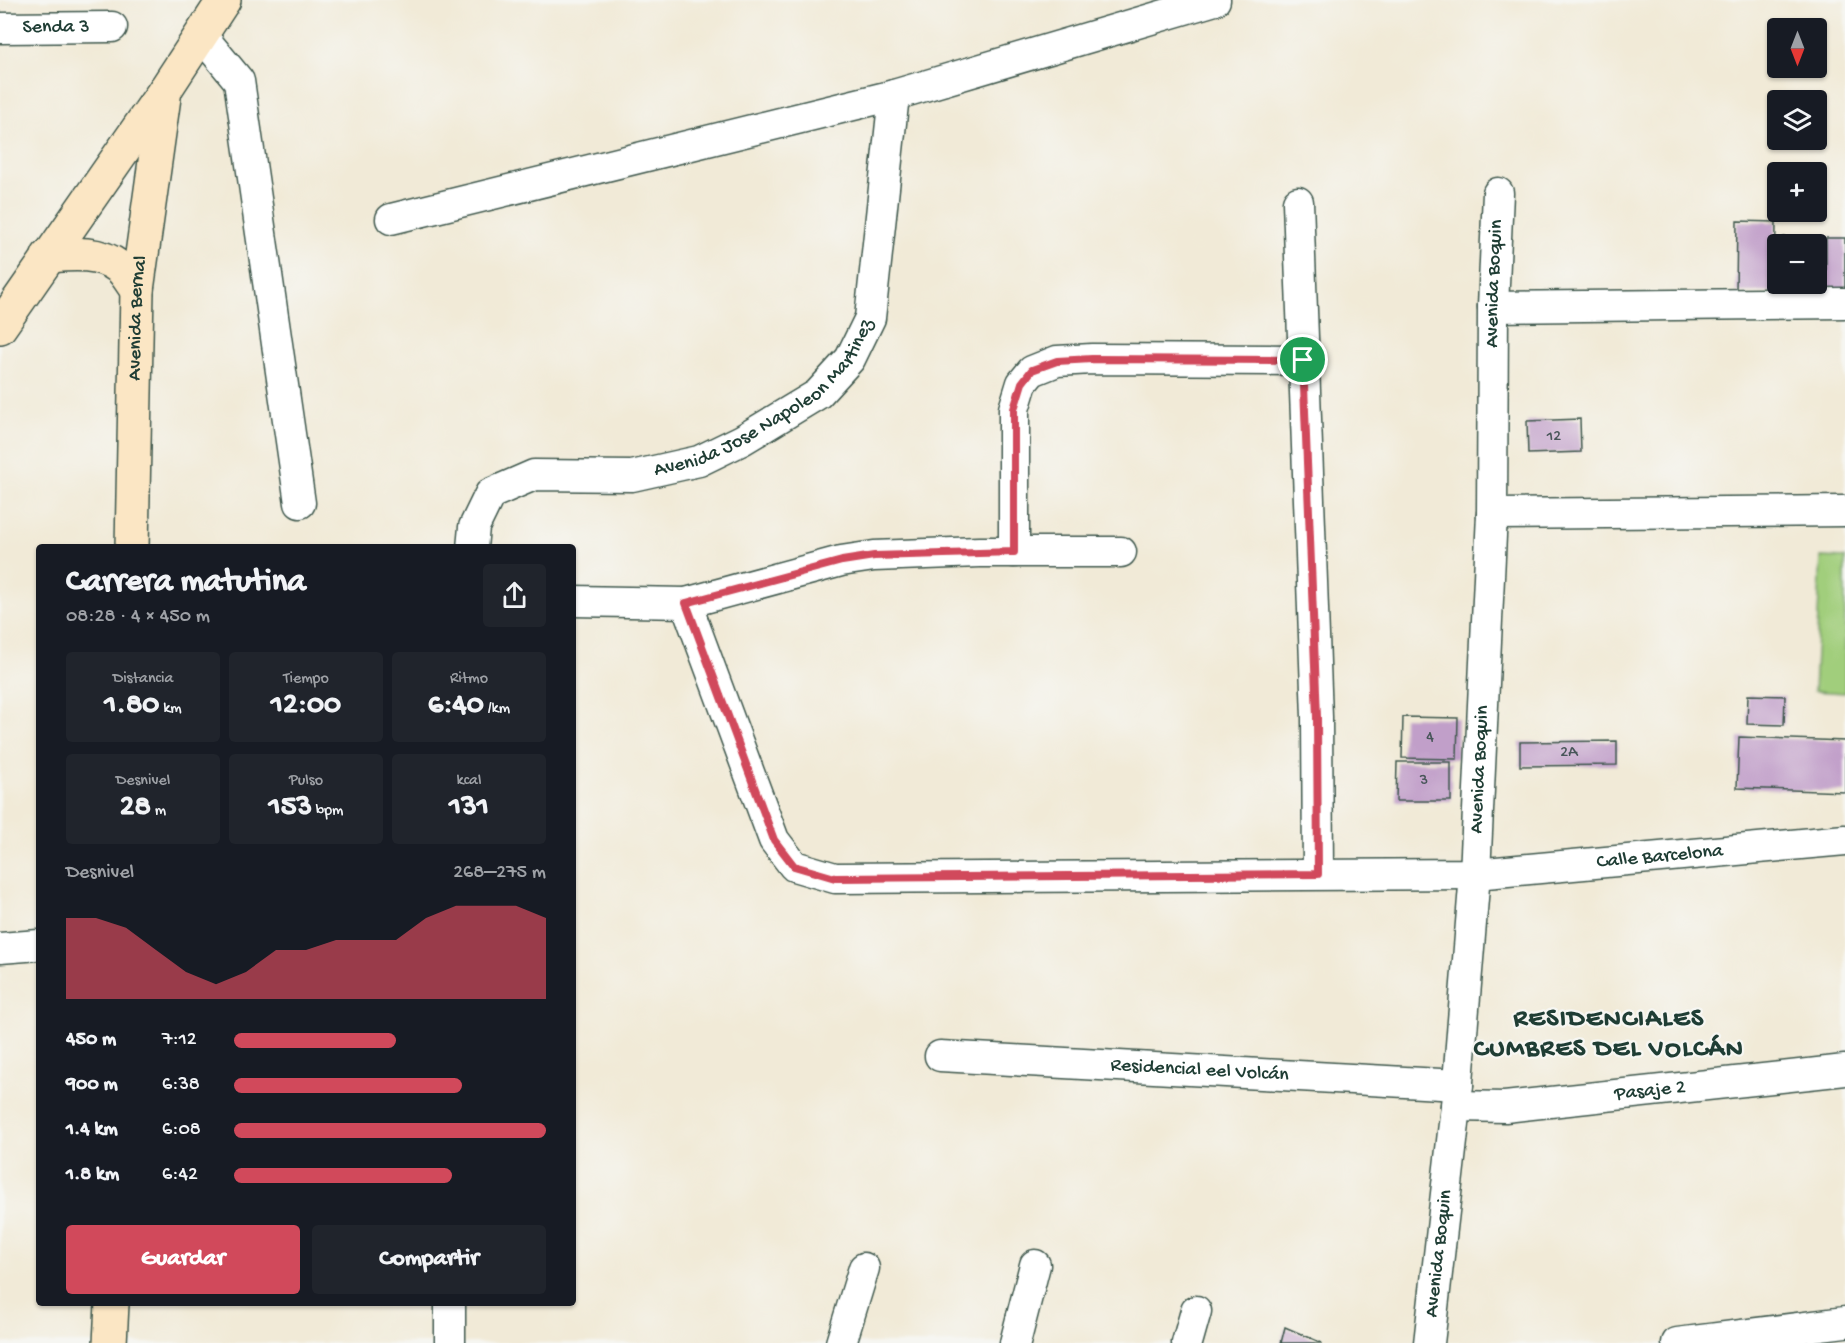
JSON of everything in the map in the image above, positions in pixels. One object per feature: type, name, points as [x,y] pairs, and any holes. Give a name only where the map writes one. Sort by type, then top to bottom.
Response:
[{"type":"main road","name":"Avenida Bernal","points":[[0,327],[165,90],[224,0]]},
{"type":"main road","name":"Avenida Bernal","points":[[132,544],[137,290],[165,90]]},
{"type":"main road","points":[[48,256],[80,254],[104,259],[121,268],[137,290]]},
{"type":"main road","points":[[110,1343],[112,1306]]},
{"type":"street","points":[[391,219],[894,95],[1215,0]]},
{"type":"street","name":"Senda 3","points":[[0,28],[112,27]]},
{"type":"street","points":[[201,35],[239,81],[300,504]]},
{"type":"street","name":"Avenida Jose Napoleon Martinez","points":[[472,544],[474,527],[490,494],[534,475],[632,476],[699,461],[742,440],[818,394],[850,359],[870,318],[894,95]]},
{"type":"street","name":"Avenida Boquin","points":[[1429,1343],[1456,1095],[1475,874],[1492,514],[1493,307],[1498,193]]},
{"type":"street","points":[[1298,202],[1317,717],[1318,874]]},
{"type":"street","points":[[1493,307],[1845,303]]},
{"type":"street","points":[[1014,552],[1014,409],[1022,383],[1032,370],[1057,361],[1092,359],[1303,360]]},
{"type":"street","points":[[1492,514],[1845,511]]},
{"type":"street","points":[[576,601],[686,603],[842,561],[863,558],[1014,552],[1121,552]]},
{"type":"street","name":"Calle Barcelona","points":[[686,603],[774,840],[794,866],[835,878],[1475,874],[1845,840]]},
{"type":"street","points":[[0,948],[36,945]]},
{"type":"street","name":"Residencial eel Volcán","points":[[940,1056],[1456,1095]]},
{"type":"street","name":"Pasaje 2","points":[[1456,1095],[1505,1107],[1845,1070]]},
{"type":"street","points":[[1015,1343],[1035,1265]]},
{"type":"street","points":[[841,1343],[864,1268]]},
{"type":"street","points":[[450,1306],[450,1343]]},
{"type":"street","points":[[1187,1343],[1196,1311]]},
{"type":"street","points":[[1677,1343],[1710,1341],[1845,1322]]},
{"type":"green space","points":[[1821,557],[1845,558],[1845,693],[1814,691]]},
{"type":"building","points":[[1737,221],[1776,222],[1776,234],[1767,234],[1767,292],[1736,292]]},
{"type":"building","points":[[1827,238],[1845,238],[1845,290],[1827,290]]},
{"type":"building","points":[[1812,294],[1812,296],[1783,295]]},
{"type":"building","points":[[1580,419],[1581,452],[1528,454],[1527,421]]},
{"type":"building","points":[[1748,695],[1785,696],[1784,725],[1747,724]]},
{"type":"building","points":[[1403,717],[1458,718],[1457,759],[1402,758]]},
{"type":"building","points":[[1739,737],[1845,741],[1845,792],[1737,788]]},
{"type":"building","points":[[1617,741],[1617,765],[1520,766],[1520,742]]},
{"type":"building","points":[[1397,762],[1451,762],[1451,801],[1396,801]]},
{"type":"building","points":[[1285,1327],[1322,1343],[1281,1343]]},
{"type":"district","name":"RESIDENCIALES CUMBRES DEL VOLCÁN","points":[[1609,1035]]},
{"type":"route","points":[[1092,359],[1303,360],[1317,717],[1318,874],[835,878],[794,866],[774,840],[686,603],[842,561],[874,556],[1014,552],[1014,409],[1022,383],[1032,370],[1057,361],[1092,359]]}]
